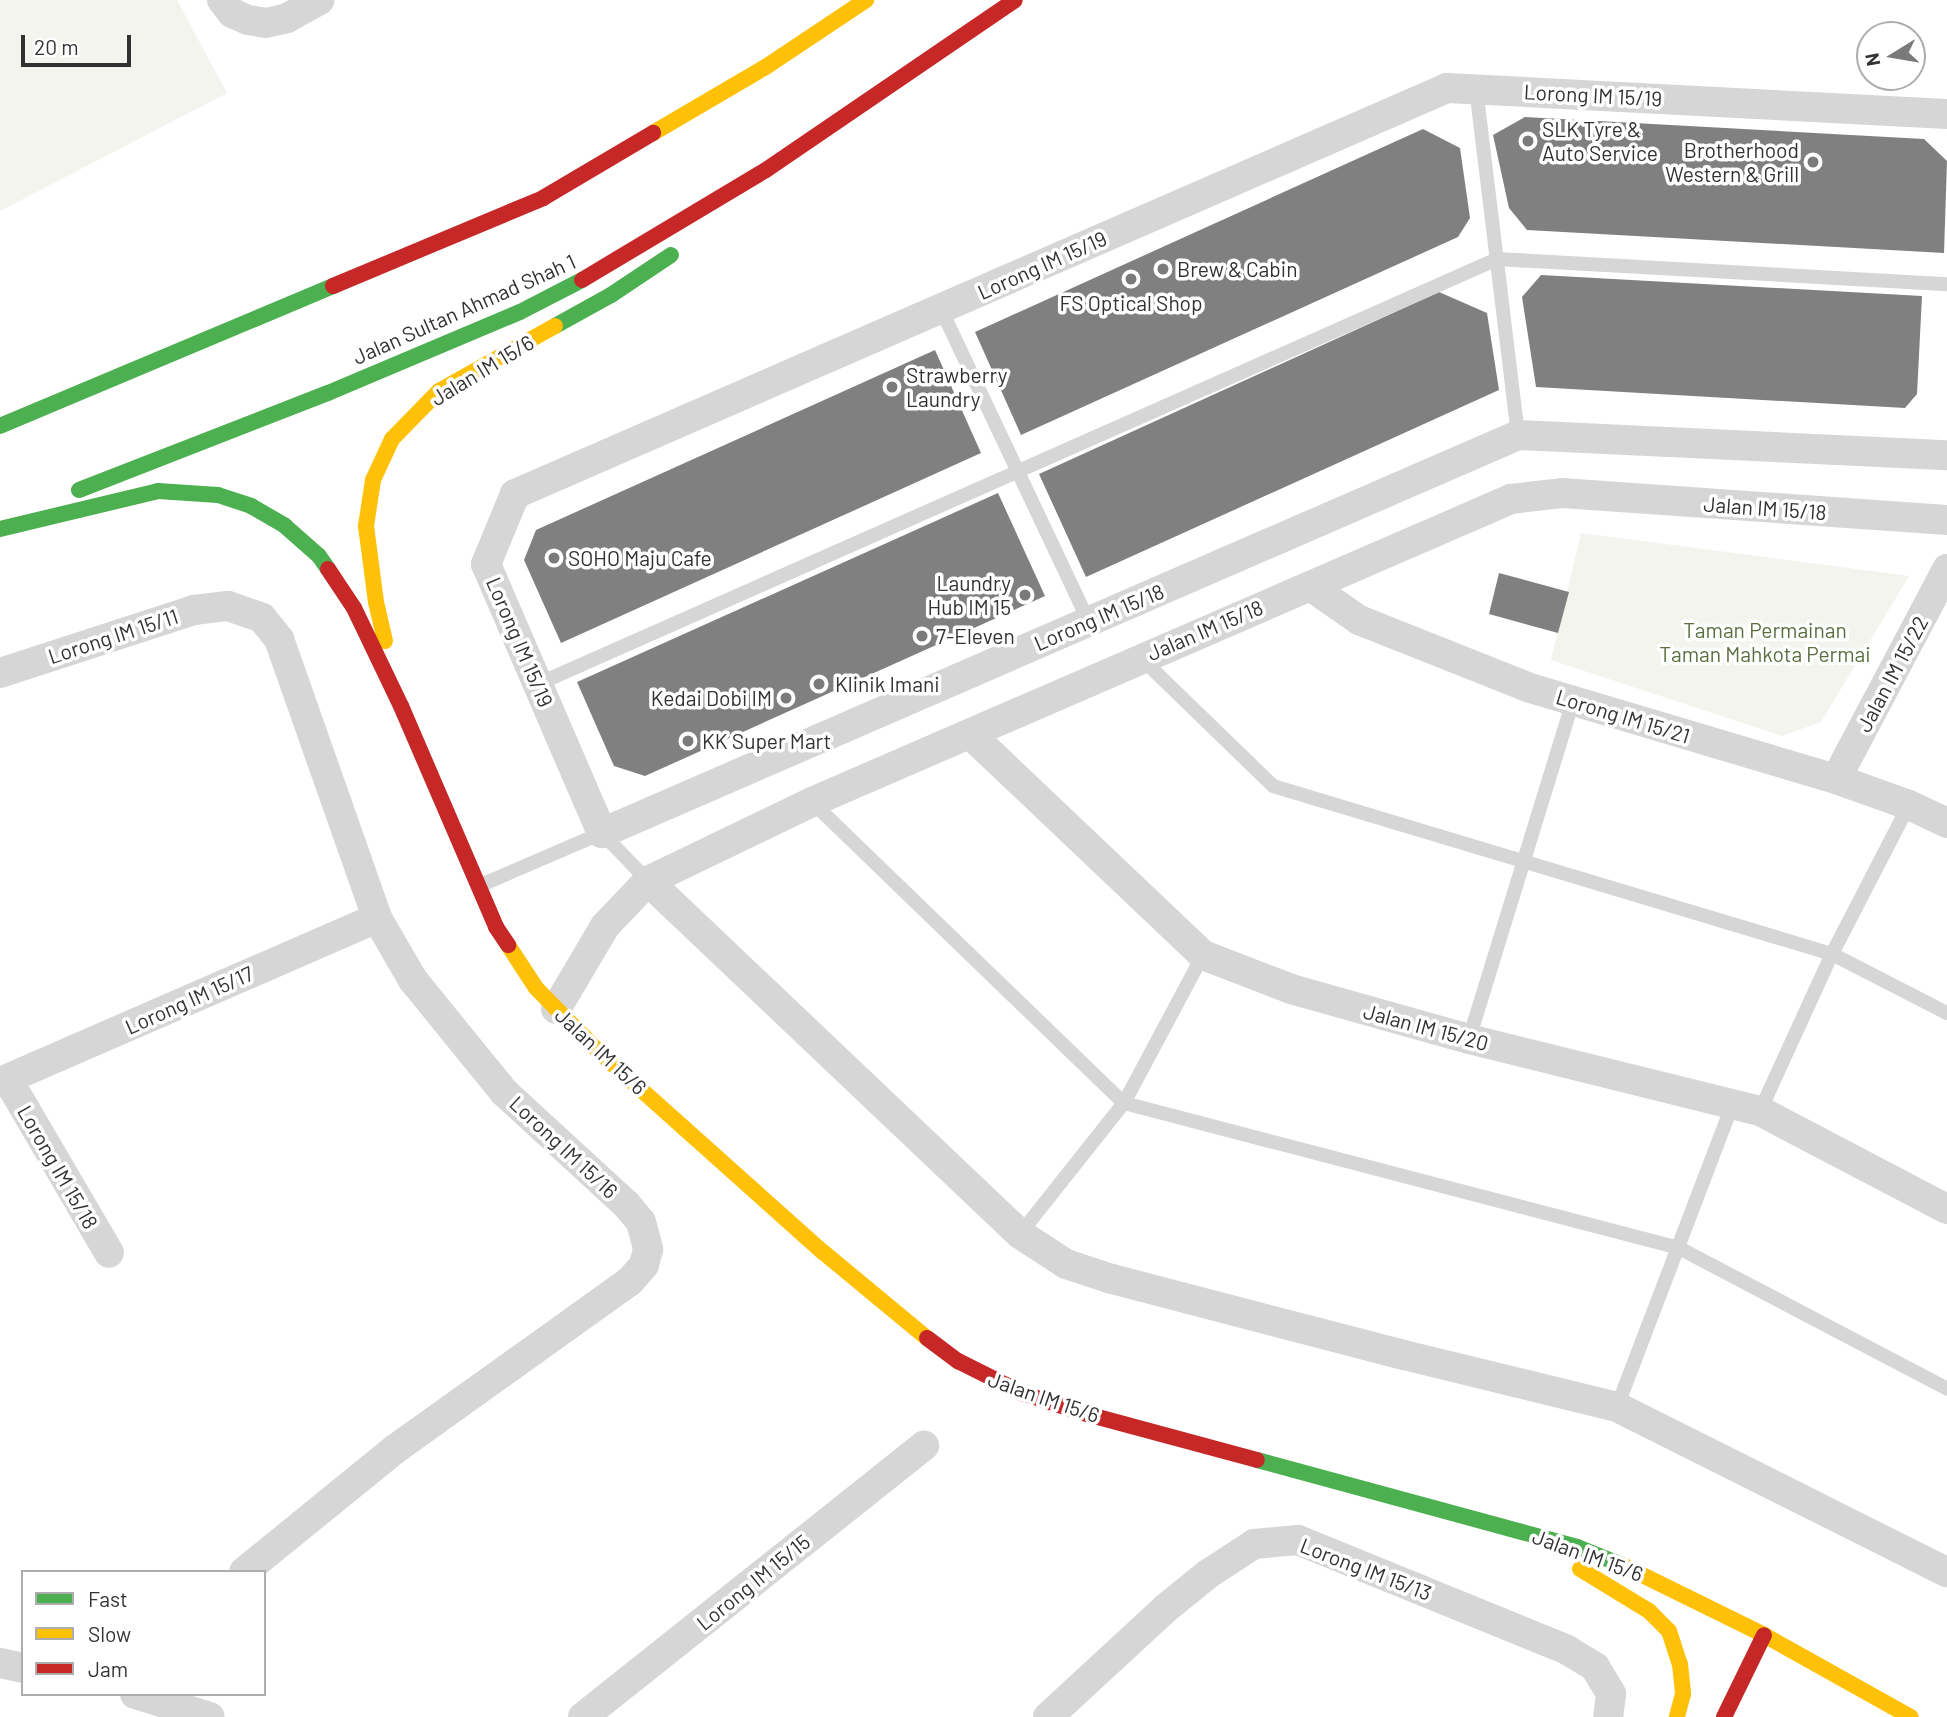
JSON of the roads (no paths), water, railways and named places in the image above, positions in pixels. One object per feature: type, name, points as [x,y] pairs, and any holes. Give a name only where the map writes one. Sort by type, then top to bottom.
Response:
[{"type":"street","points":[[222,0],[232,12],[248,20],[267,23],[287,18],[319,0]]},
{"type":"street","points":[[0,426],[543,198],[764,68],[866,0]]},
{"type":"street","name":"Jalan Sultan Ahmad Shah 1","points":[[0,520],[328,393],[520,312],[583,280],[766,170],[1015,0]]},
{"type":"street","name":"Lorong IM 15/19","points":[[602,833],[486,564],[514,494],[1447,88],[1947,114]]},
{"type":"street","points":[[706,226],[766,170]]},
{"type":"street","name":"Jalan IM 15/6","points":[[401,706],[376,602],[366,526],[373,480],[379,462],[392,439],[439,391],[611,295],[688,242]]},
{"type":"street","points":[[1518,435],[1947,455]]},
{"type":"street","name":"Lorong IM 15/18","points":[[602,833],[1518,435]]},
{"type":"street","name":"Jalan IM 15/6","points":[[0,529],[158,491],[218,495],[251,506],[285,526],[319,556],[354,608],[401,706],[507,949],[556,1009],[599,1052],[823,1252],[937,1347],[979,1374],[1023,1393],[1083,1413],[1577,1547],[1645,1575],[1764,1635],[1911,1717]]},
{"type":"street","name":"Jalan IM 15/18","points":[[556,1009],[605,926],[648,881],[812,802],[1511,499],[1562,494],[1947,520]]},
{"type":"street","name":"Jalan IM 15/22","points":[[1836,779],[1947,569]]},
{"type":"street","name":"Lorong IM 15/21","points":[[1310,586],[1359,620],[1527,687],[1836,779],[1909,805],[1947,823]]},
{"type":"street","name":"Lorong IM 15/11","points":[[0,673],[194,610],[228,606]]},
{"type":"street","name":"Lorong IM 15/16","points":[[228,606],[262,618],[279,639],[377,918],[413,980],[504,1092],[626,1204],[641,1222],[648,1249],[644,1265],[630,1281],[394,1450],[246,1570]]},
{"type":"street","name":"Jalan IM 15/20","points":[[970,734],[1203,955],[1291,989],[1469,1039],[1747,1107],[1947,1209]]},
{"type":"street","points":[[648,881],[1020,1234],[1066,1264],[1112,1279],[1617,1407],[1947,1572]]},
{"type":"street","name":"Lorong IM 15/17","points":[[4,1081],[377,918]]},
{"type":"street","name":"Lorong IM 15/18","points":[[4,1081],[109,1254]]},
{"type":"street","name":"Lorong IM 15/15","points":[[583,1717],[924,1446]]},
{"type":"street","points":[[1511,1528],[1649,1611],[1669,1631],[1681,1664],[1682,1694],[1677,1717]]},
{"type":"street","name":"Lorong IM 15/13","points":[[1048,1717],[1166,1608],[1208,1574],[1254,1544],[1298,1540],[1567,1650],[1595,1667],[1601,1676],[1611,1694],[1608,1717]]},
{"type":"street","points":[[1724,1717],[1764,1635]]},
{"type":"street","points":[[0,1663],[21,1668]]},
{"type":"street","points":[[142,1696],[210,1717]]},
{"type":"lane","points":[[1476,88],[1518,435]]},
{"type":"lane","points":[[538,684],[1497,259],[1947,284]]},
{"type":"lane","points":[[942,309],[1089,622]]},
{"type":"lane","points":[[1141,658],[1273,786],[1832,954],[1947,1013]]},
{"type":"lane","points":[[1469,1039],[1526,861],[1573,701]]},
{"type":"lane","points":[[812,802],[1124,1103],[1679,1248],[1947,1389]]},
{"type":"lane","points":[[1617,1407],[1679,1248],[1747,1107],[1832,954],[1909,805]]},
{"type":"lane","points":[[478,886],[602,833],[648,881]]},
{"type":"lane","points":[[1020,1234],[1124,1103],[1203,955]]},
{"type":"place","name":"SLK Tyre & Auto Service","points":[[1528,141]]},
{"type":"place","name":"Brotherhood Western & Grill","points":[[1813,162]]},
{"type":"place","name":"Brew & Cabin","points":[[1163,269]]},
{"type":"place","name":"FS Optical Shop","points":[[1131,279]]},
{"type":"place","name":"Strawberry Laundry","points":[[892,387]]},
{"type":"place","name":"SOHO Maju Cafe","points":[[554,558]]},
{"type":"place","name":"Laundry Hub IM 15","points":[[1025,595]]},
{"type":"place","name":"7-Eleven","points":[[922,636]]},
{"type":"place","name":"Klinik Imani","points":[[819,684]]},
{"type":"place","name":"Kedai Dobi IM","points":[[786,698]]},
{"type":"place","name":"KK Super Mart","points":[[688,741]]},
{"type":"park label","name":"Taman Permainan Taman Mahkota Permai","points":[[1765,642]]}]
